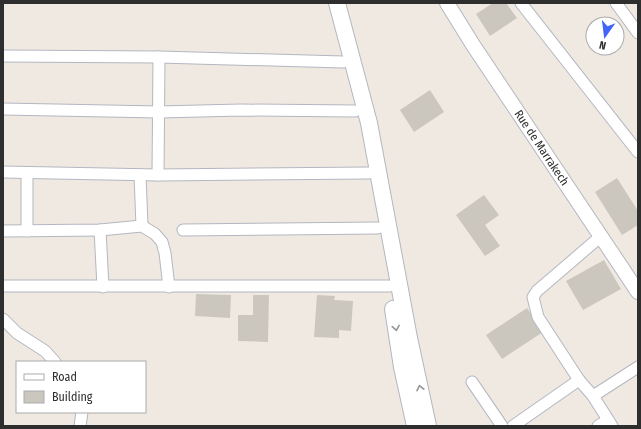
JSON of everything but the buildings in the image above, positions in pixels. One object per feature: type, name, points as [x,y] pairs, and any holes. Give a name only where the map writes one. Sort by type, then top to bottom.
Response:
[{"type":"main road","points":[[326,3],[364,142],[402,367],[415,426]]},
{"type":"main road","points":[[337,3],[369,123],[409,338],[428,426]]},
{"type":"street","name":"Rue de Marrakech","points":[[447,3],[600,237],[638,292]]},
{"type":"street","points":[[616,3],[638,33]]},
{"type":"street","points":[[524,4],[638,152]]},
{"type":"street","points":[[3,56],[159,57],[343,62]]},
{"type":"street","points":[[158,175],[159,57]]},
{"type":"street","points":[[3,109],[159,112],[241,110],[355,111]]},
{"type":"street","points":[[3,172],[140,175],[369,173]]},
{"type":"street","points":[[27,173],[27,231]]},
{"type":"street","points":[[140,175],[142,226]]},
{"type":"street","points":[[3,231],[100,230],[142,226],[155,234],[162,242],[165,253],[169,287]]},
{"type":"street","points":[[183,230],[378,228]]},
{"type":"street","points":[[100,230],[102,287]]},
{"type":"street","points":[[600,237],[537,291],[533,298],[538,318],[579,380],[593,396],[606,424]]},
{"type":"street","points":[[3,286],[389,286]]},
{"type":"street","points":[[3,320],[17,333],[45,351],[54,361]]},
{"type":"street","points":[[593,396],[638,367]]},
{"type":"street","points":[[513,426],[579,380]]},
{"type":"street","points":[[472,382],[502,426]]},
{"type":"street","points":[[80,426],[82,413]]}]
